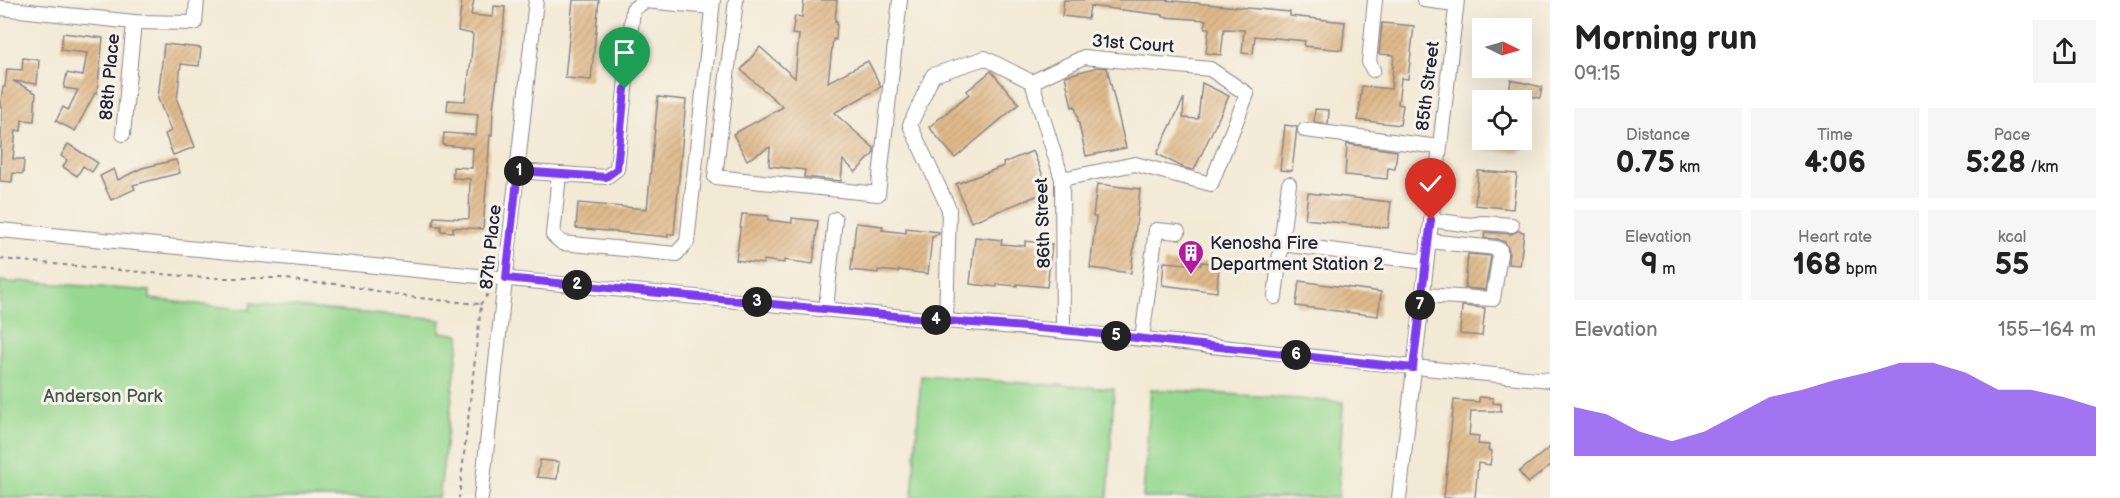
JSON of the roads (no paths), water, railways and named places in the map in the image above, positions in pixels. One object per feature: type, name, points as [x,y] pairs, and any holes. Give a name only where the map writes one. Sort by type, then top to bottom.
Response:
[{"type":"street","points":[[0,8],[134,22],[195,23],[197,0]]},
{"type":"street","name":"87th Place","points":[[481,498],[536,0]]},
{"type":"street","points":[[736,0],[715,177],[878,194],[900,0]]},
{"type":"street","points":[[1373,70],[1369,62],[1375,0]]},
{"type":"street","points":[[1424,0],[1457,2]]},
{"type":"street","points":[[518,171],[606,177],[617,169],[633,9],[645,1],[713,3],[687,242],[682,248],[676,254],[562,243],[553,235],[559,174]]},
{"type":"street","name":"85th Street","points":[[1399,498],[1457,2]]},
{"type":"street","name":"88th Place","points":[[123,134],[134,22]]},
{"type":"street","name":"31st Court","points":[[1032,82],[1084,57],[1209,69],[1246,94],[1211,184],[1135,164],[1062,179]]},
{"type":"street","points":[[946,321],[949,209],[910,125],[933,75],[985,58],[1032,82]]},
{"type":"street","name":"86th Street","points":[[1032,82],[1062,179],[1063,330]]},
{"type":"street","points":[[1305,130],[1439,147]]},
{"type":"street","points":[[1275,297],[1289,184]]},
{"type":"street","points":[[826,309],[835,219]]},
{"type":"street","points":[[1431,220],[1471,225],[1483,223],[1512,225]]},
{"type":"street","points":[[0,230],[946,321],[1063,330],[1413,368],[1550,380]]},
{"type":"street","points":[[1142,339],[1156,230],[1178,232]]},
{"type":"street","points":[[1422,295],[1493,299],[1500,254],[1500,250],[1496,248],[1428,241]]},
{"type":"street","points":[[1281,244],[1426,262]]},
{"type":"place","name":"Kenosha Fire Department Station 2","points":[[1191,276]]},
{"type":"park label","name":"Anderson Park","points":[[103,396]]}]
